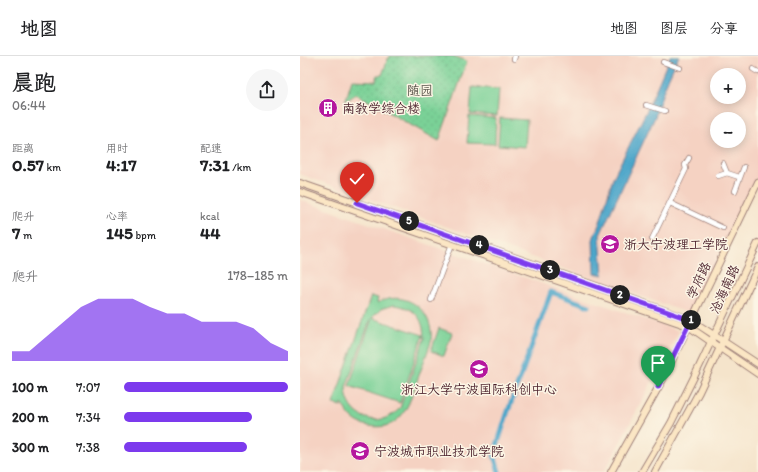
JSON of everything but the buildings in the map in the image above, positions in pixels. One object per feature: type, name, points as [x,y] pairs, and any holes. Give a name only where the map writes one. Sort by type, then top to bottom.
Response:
[{"type":"main road","name":"学府路","points":[[611,472],[662,381],[758,182]]},
{"type":"main road","points":[[300,183],[585,282],[690,323],[714,335],[758,364]]},
{"type":"main road","points":[[300,192],[690,323],[711,342],[758,374]]},
{"type":"main road","name":"沧海南路","points":[[642,472],[671,423],[758,243]]},
{"type":"main road","name":"沧海南路","points":[[655,472],[698,392],[758,267]]},
{"type":"street","points":[[663,62],[678,67]]},
{"type":"street","points":[[753,69],[758,72]]},
{"type":"street","points":[[646,105],[662,111]]},
{"type":"street","points":[[652,239],[686,169],[685,165],[689,158]]},
{"type":"street","points":[[723,163],[728,173]]},
{"type":"street","points":[[735,191],[744,167]]},
{"type":"street","points":[[718,176],[728,173],[740,177]]},
{"type":"street","points":[[670,203],[723,228]]},
{"type":"street","points":[[431,300],[452,244]]},
{"type":"shaded area","name":"浙大宁波理工学院","points":[[300,56],[758,56],[758,174],[691,314],[300,174]]},
{"type":"shaded area","name":"浙江大学宁波国际科创中心","points":[[300,200],[679,331],[604,472],[300,472]]},
{"type":"green space","name":"随园","points":[[389,56],[453,56],[467,61],[439,141],[356,94],[345,102],[352,80],[376,81],[377,75],[382,75]]},
{"type":"green space","points":[[472,87],[499,89],[497,116],[470,114]]},
{"type":"green space","points":[[469,116],[496,118],[495,144],[467,143]]},
{"type":"green space","points":[[500,118],[527,120],[525,147],[498,145]]},
{"type":"green space","points":[[371,296],[378,298],[377,303],[388,299],[398,298],[416,305],[423,312],[428,321],[431,331],[431,342],[411,399],[397,420],[389,425],[380,427],[364,425],[352,418],[342,403],[341,406],[333,404]],"holes":[[[393,305],[407,308],[412,311],[420,319],[424,331],[424,339],[400,408],[392,415],[383,419],[374,420],[366,418],[352,407],[348,398],[346,387],[369,323],[381,309]]]},
{"type":"green space","points":[[372,318],[423,335],[400,403],[349,386]]},
{"type":"green space","points":[[439,328],[452,333],[444,356],[431,351]]},
{"type":"water","points":[[670,56],[679,56],[660,101],[655,117],[600,235],[603,275],[594,273],[593,239],[600,222],[613,178],[647,110]]},
{"type":"waterway","points":[[499,472],[494,455],[507,414],[551,292],[589,306]]},
{"type":"place","name":"南教学综合楼","points":[[328,108]]},
{"type":"place","name":"浙大宁波理工学院","points":[[610,244]]},
{"type":"place","name":"浙江大学宁波国际科创中心","points":[[479,369]]},
{"type":"place","name":"宁波城市职业技术学院","points":[[360,451]]},
{"type":"route","points":[[357,203],[691,320],[658,387]]}]
